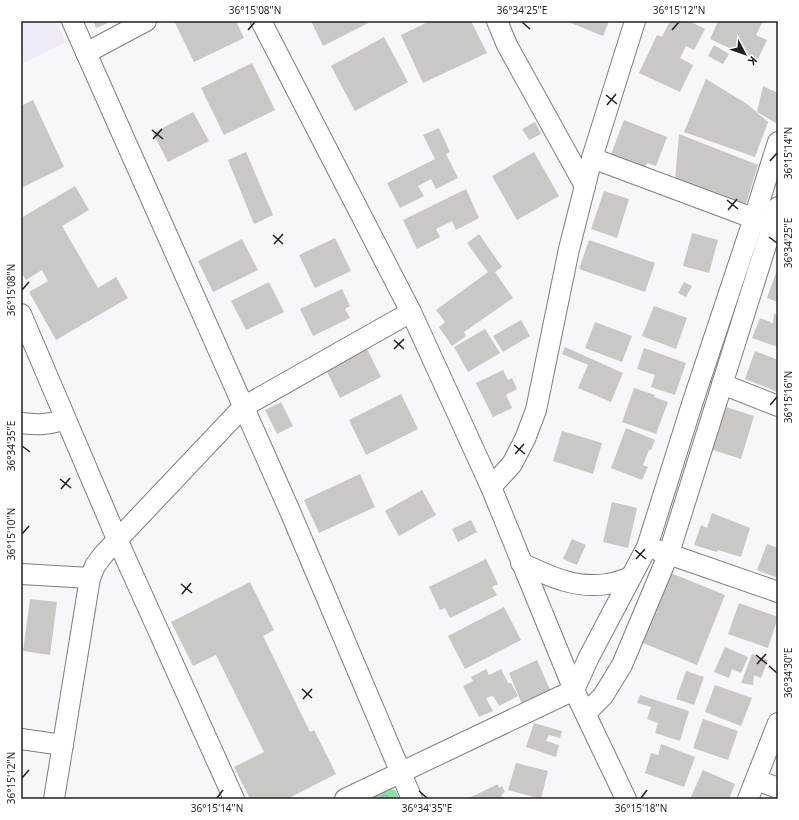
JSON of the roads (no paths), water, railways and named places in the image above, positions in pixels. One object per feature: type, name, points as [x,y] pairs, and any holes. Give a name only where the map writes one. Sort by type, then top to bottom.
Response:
[{"type":"street","points":[[72,21],[289,509],[412,799]]},
{"type":"street","points":[[86,53],[146,21]]},
{"type":"street","points":[[261,21],[411,312],[491,487],[574,690],[626,799]]},
{"type":"street","points":[[498,21],[507,45],[585,186]]},
{"type":"street","points":[[491,487],[512,464],[525,439],[536,410],[569,249],[592,158],[635,21]]},
{"type":"street","points":[[586,714],[604,696],[622,664],[669,554],[722,384],[770,219],[778,142]]},
{"type":"street","points":[[592,158],[770,219]]},
{"type":"street","points":[[345,799],[574,690],[589,657],[647,547],[697,388],[770,219]]},
{"type":"street","points":[[54,799],[90,578],[102,555],[243,407],[411,312]]},
{"type":"street","points":[[21,314],[117,539],[234,799]]},
{"type":"street","points":[[722,384],[778,406]]},
{"type":"street","points":[[21,423],[41,425],[50,424],[66,418]]},
{"type":"street","points":[[647,547],[778,592]]},
{"type":"street","points":[[521,563],[552,577],[573,584],[591,586],[608,584],[631,577]]},
{"type":"street","points":[[21,574],[90,578]]},
{"type":"street","points":[[748,799],[778,723]]},
{"type":"street","points":[[21,739],[63,745]]},
{"type":"street","points":[[756,780],[778,788]]}]
